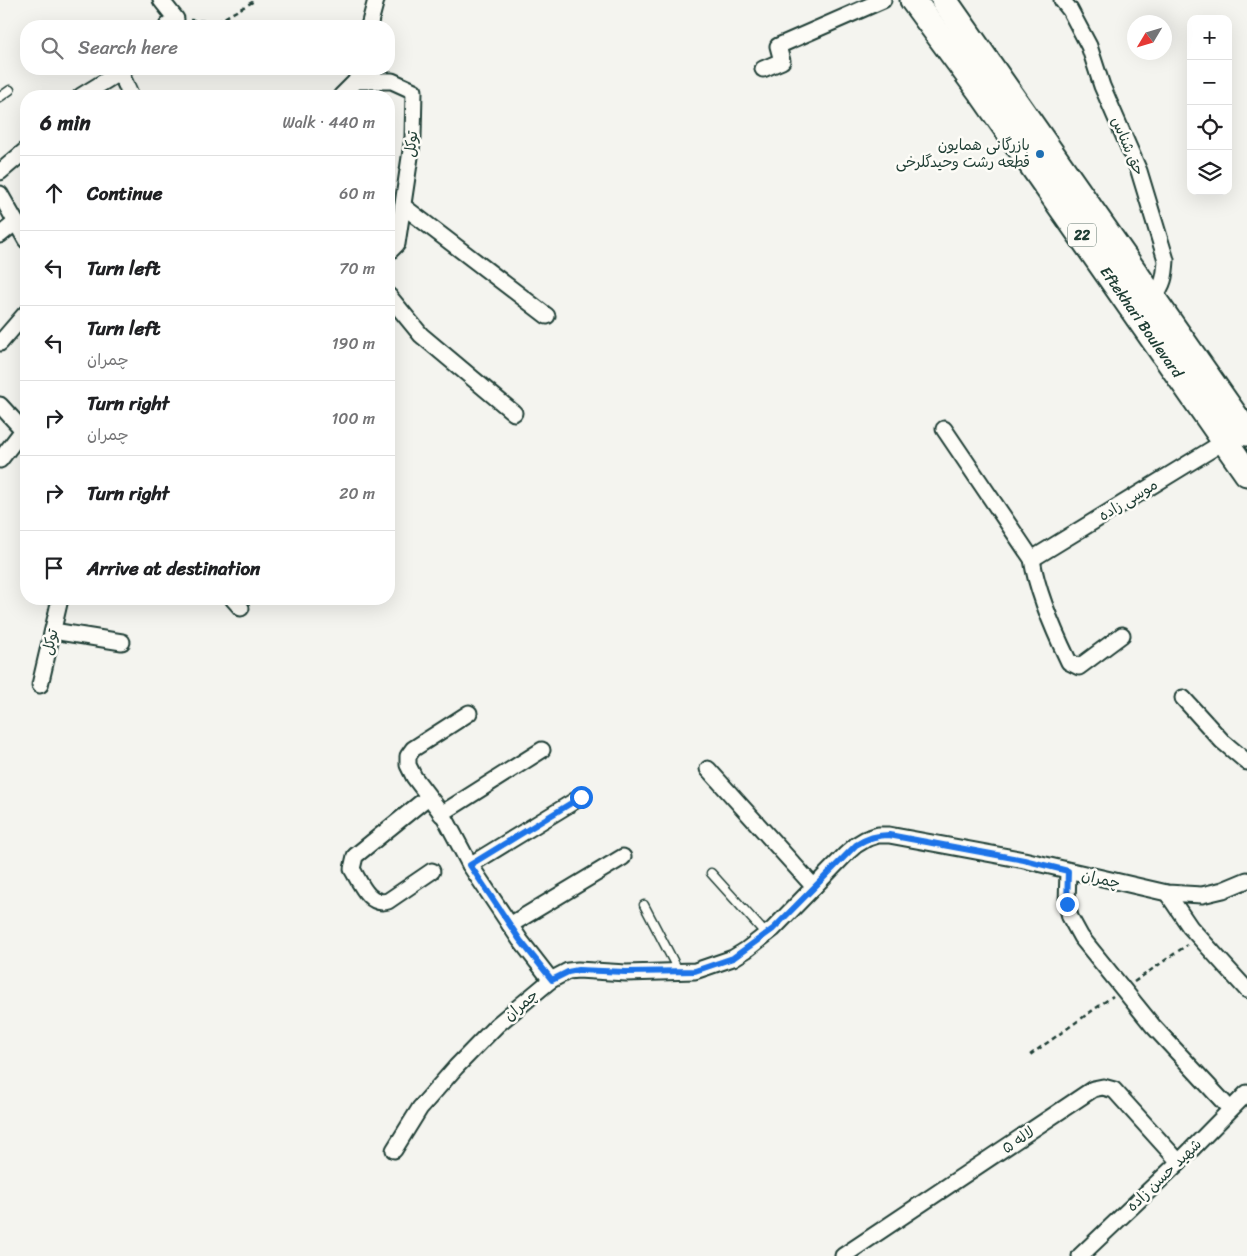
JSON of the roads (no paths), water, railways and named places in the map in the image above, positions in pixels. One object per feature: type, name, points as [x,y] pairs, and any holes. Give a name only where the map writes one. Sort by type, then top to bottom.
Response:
[{"type":"highway","name":"Eftekhari Boulevard","points":[[913,0],[989,103],[1238,424]]},
{"type":"highway","name":"Eftekhari Boulevard","points":[[944,0],[1153,298],[1238,424],[1247,473]]},
{"type":"street","points":[[161,0],[171,20]]},
{"type":"street","points":[[371,20],[376,0]]},
{"type":"street","points":[[763,69],[782,61],[778,46],[883,0]]},
{"type":"street","name":"حق شناس","points":[[1062,0],[1070,10],[1089,46],[1102,86],[1139,171],[1166,260],[1161,288],[1153,298]]},
{"type":"street","points":[[90,90],[114,75]]},
{"type":"street","points":[[124,75],[129,90]]},
{"type":"street","points":[[347,90],[358,75]]},
{"type":"street","name":"توکل","points":[[358,75],[392,81],[414,92],[413,137],[397,244],[395,246]]},
{"type":"street","points":[[2,166],[20,154]]},
{"type":"street","points":[[0,194],[20,229]]},
{"type":"street","points":[[403,206],[547,316]]},
{"type":"street","points":[[0,235],[16,222]]},
{"type":"street","points":[[395,303],[421,335],[514,413]]},
{"type":"street","points":[[0,343],[20,320]]},
{"type":"street","points":[[0,405],[20,427]]},
{"type":"street","name":"موسی زاده","points":[[1032,558],[1238,424]]},
{"type":"street","points":[[944,429],[1032,558],[1034,573],[1068,662],[1079,667],[1122,635]]},
{"type":"street","points":[[0,460],[20,434]]},
{"type":"street","name":"توکل","points":[[40,684],[59,605]]},
{"type":"street","points":[[53,631],[122,642]]},
{"type":"street","points":[[1183,698],[1222,741],[1247,762]]},
{"type":"street","points":[[469,714],[413,749],[408,756],[408,765],[414,777],[441,814],[470,865],[520,940],[552,980]]},
{"type":"street","points":[[441,814],[542,750]]},
{"type":"street","points":[[708,769],[814,887]]},
{"type":"street","points":[[428,797],[355,856],[352,868],[362,886],[373,900],[381,903],[388,901],[432,871]]},
{"type":"street","points":[[470,865],[581,797]]},
{"type":"street","name":"چمران","points":[[394,1150],[420,1108],[456,1067],[497,1025],[552,980],[568,972],[578,970],[626,972],[695,971],[733,958],[766,934],[856,845],[878,835],[889,835],[1015,859],[1167,893],[1202,895],[1223,890],[1247,880]]},
{"type":"street","points":[[510,925],[623,857]]},
{"type":"street","points":[[1068,871],[1067,904],[1070,917],[1080,937],[1153,1026],[1230,1109]]},
{"type":"street","points":[[1167,893],[1190,927],[1247,990]]},
{"type":"street","name":"لاله ۵","points":[[843,1256],[1093,1089],[1103,1087],[1114,1090],[1179,1162]]},
{"type":"street","name":"شهید حسن زاده","points":[[1080,1256],[1179,1162],[1247,1093]]},
{"type":"lane","points":[[0,97],[10,90]]},
{"type":"lane","points":[[711,873],[766,934]]},
{"type":"lane","points":[[644,905],[679,972]]},
{"type":"place","name":"بازرگانی همایون قطعه رشت وحیدگلرخی","points":[[1040,154]]}]
